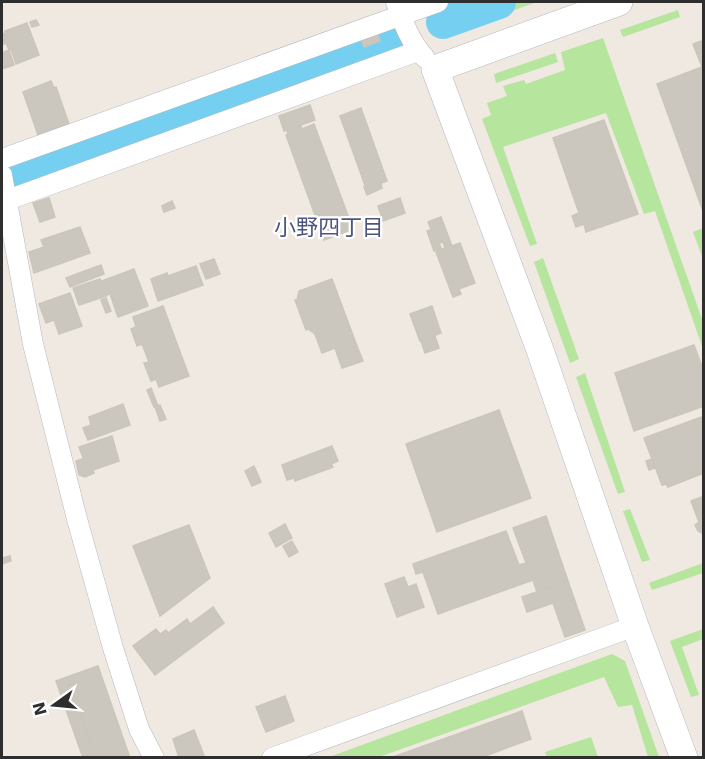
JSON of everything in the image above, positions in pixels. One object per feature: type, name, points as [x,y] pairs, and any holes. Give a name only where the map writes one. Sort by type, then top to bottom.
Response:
[{"type":"street","points":[[2,159],[398,8],[438,2]]},
{"type":"street","points":[[4,201],[427,60],[619,2]]},
{"type":"street","points":[[398,8],[427,60],[540,350],[635,626],[684,758]]},
{"type":"street","points":[[2,175],[4,201],[33,344],[77,519],[113,648],[136,719],[154,758]]},
{"type":"street","points":[[272,758],[635,626]]},
{"type":"green space","points":[[461,2],[537,2],[447,34],[438,10]]},
{"type":"green space","points":[[678,10],[680,17],[623,37],[620,30]]},
{"type":"green space","points":[[603,38],[703,322],[703,349],[655,211],[644,214],[606,113],[503,147],[537,244],[530,246],[482,119],[491,115],[487,103],[507,96],[503,86],[524,80],[526,84],[565,70],[561,52]]},
{"type":"green space","points":[[555,53],[558,62],[496,83],[494,74]]},
{"type":"green space","points":[[703,228],[703,255],[702,256],[693,232]]},
{"type":"green space","points":[[543,258],[579,359],[570,363],[534,262]]},
{"type":"green space","points":[[585,373],[625,492],[618,494],[576,377]]},
{"type":"green space","points":[[630,509],[650,560],[642,562],[623,511]]},
{"type":"green space","points":[[703,563],[703,573],[652,590],[649,583]]},
{"type":"green space","points":[[703,629],[703,639],[682,647],[699,695],[691,697],[670,641]]},
{"type":"green space","points":[[612,654],[625,661],[659,757],[648,757],[632,705],[618,707],[604,677],[379,757],[329,757]]},
{"type":"green space","points":[[591,737],[598,757],[547,757],[545,752]]},
{"type":"building","points":[[36,20],[39,25],[32,27],[30,22]]},
{"type":"building","points":[[27,23],[39,55],[16,64],[11,49],[9,50],[6,43],[2,45],[2,34]]},
{"type":"building","points":[[377,32],[380,41],[364,47],[361,38]]},
{"type":"building","points":[[704,40],[704,67],[702,67],[693,44]]},
{"type":"building","points":[[9,50],[14,65],[2,69],[2,53]]},
{"type":"building","points":[[704,67],[704,214],[657,84]]},
{"type":"building","points":[[51,81],[54,88],[56,87],[69,124],[38,135],[23,92]]},
{"type":"building","points":[[310,105],[315,120],[284,131],[279,116]]},
{"type":"building","points":[[361,108],[387,181],[366,188],[340,116]]},
{"type":"building","points":[[604,120],[638,214],[586,232],[584,224],[576,227],[572,216],[579,213],[553,138]]},
{"type":"building","points":[[314,124],[353,229],[324,240],[286,135],[287,131],[301,126],[302,129]]},
{"type":"building","points":[[381,183],[382,188],[367,195],[364,187]]},
{"type":"building","points":[[49,198],[55,217],[40,222],[33,203]]},
{"type":"building","points":[[400,198],[405,213],[383,221],[378,206]]},
{"type":"building","points":[[172,201],[175,208],[164,212],[162,206]]},
{"type":"building","points":[[441,217],[444,225],[431,229],[428,222]]},
{"type":"building","points":[[444,225],[452,246],[460,243],[475,283],[459,289],[461,294],[453,297],[436,252],[445,248],[443,242],[439,243],[441,248],[434,251],[427,231]]},
{"type":"building","points":[[80,227],[90,253],[34,273],[29,252],[44,247],[41,240]]},
{"type":"building","points":[[214,259],[220,274],[206,279],[200,264]]},
{"type":"building","points":[[101,265],[104,274],[70,287],[66,278]]},
{"type":"building","points":[[196,266],[203,285],[158,301],[151,279],[167,273],[168,276]]},
{"type":"building","points":[[134,269],[148,306],[118,317],[110,294],[107,295],[102,281]]},
{"type":"building","points":[[100,279],[106,296],[79,305],[73,288]]},
{"type":"building","points":[[332,279],[348,322],[315,334],[306,330],[295,300],[297,300],[299,291]]},
{"type":"building","points":[[70,293],[82,326],[59,334],[54,320],[46,323],[39,304]]},
{"type":"building","points":[[106,298],[111,311],[106,313],[101,300]]},
{"type":"building","points":[[163,306],[189,376],[159,387],[156,379],[151,381],[144,363],[149,362],[142,344],[137,346],[131,329],[136,327],[133,317]]},
{"type":"building","points":[[432,306],[441,333],[420,341],[410,314]]},
{"type":"building","points":[[348,322],[357,346],[337,354],[335,348],[322,353],[315,334]]},
{"type":"building","points":[[435,336],[439,348],[425,353],[421,341]]},
{"type":"building","points":[[694,345],[704,372],[704,406],[634,431],[615,373]]},
{"type":"building","points":[[357,346],[363,361],[342,368],[337,354]]},
{"type":"building","points":[[151,388],[158,406],[154,407],[147,390]]},
{"type":"building","points":[[123,404],[130,425],[88,440],[83,428],[91,425],[89,417]]},
{"type":"building","points":[[160,405],[166,419],[160,421],[155,407]]},
{"type":"building","points":[[499,410],[531,498],[437,532],[406,444]]},
{"type":"building","points":[[704,416],[704,473],[668,487],[666,484],[662,485],[644,438]]},
{"type":"building","points":[[112,436],[119,461],[93,470],[90,462],[85,463],[79,447]]},
{"type":"building","points":[[332,446],[338,461],[331,464],[333,467],[295,481],[294,478],[287,480],[282,465]]},
{"type":"building","points":[[83,459],[85,463],[90,462],[94,473],[85,477],[79,475],[76,461]]},
{"type":"building","points":[[652,459],[655,468],[649,470],[646,461]]},
{"type":"building","points":[[254,466],[261,482],[252,486],[245,471]]},
{"type":"building","points":[[704,496],[704,534],[698,531],[695,525],[699,522],[691,501]]},
{"type":"building","points":[[546,516],[568,581],[537,592],[533,580],[438,614],[423,572],[416,574],[413,564],[506,531],[519,565],[526,563],[513,528]]},
{"type":"building","points":[[285,524],[292,538],[276,547],[269,533]]},
{"type":"building","points":[[189,525],[210,578],[160,616],[133,546]]},
{"type":"building","points":[[292,541],[298,552],[289,557],[283,546]]},
{"type":"building","points":[[10,556],[11,561],[2,564],[2,558]]},
{"type":"building","points":[[404,577],[408,587],[416,584],[424,607],[397,617],[385,584]]},
{"type":"building","points":[[568,581],[585,630],[565,637],[553,603],[527,612],[522,597]]},
{"type":"building","points":[[213,607],[224,623],[155,675],[133,646],[156,629],[160,634],[166,630],[168,633],[187,619],[190,624]]},
{"type":"building","points":[[98,666],[130,758],[96,758],[67,677]]},
{"type":"building","points":[[67,677],[96,758],[83,758],[56,681]]},
{"type":"building","points":[[285,696],[294,721],[266,732],[256,707]]},
{"type":"building","points":[[522,711],[531,739],[480,758],[390,758]]},
{"type":"building","points":[[194,730],[205,758],[179,758],[173,739]]},
{"type":"waterway","points":[[443,22],[499,2]]},
{"type":"waterway","points":[[14,175],[394,40]]},
{"type":"district","name":"小野四丁目","points":[[329,227]]}]
